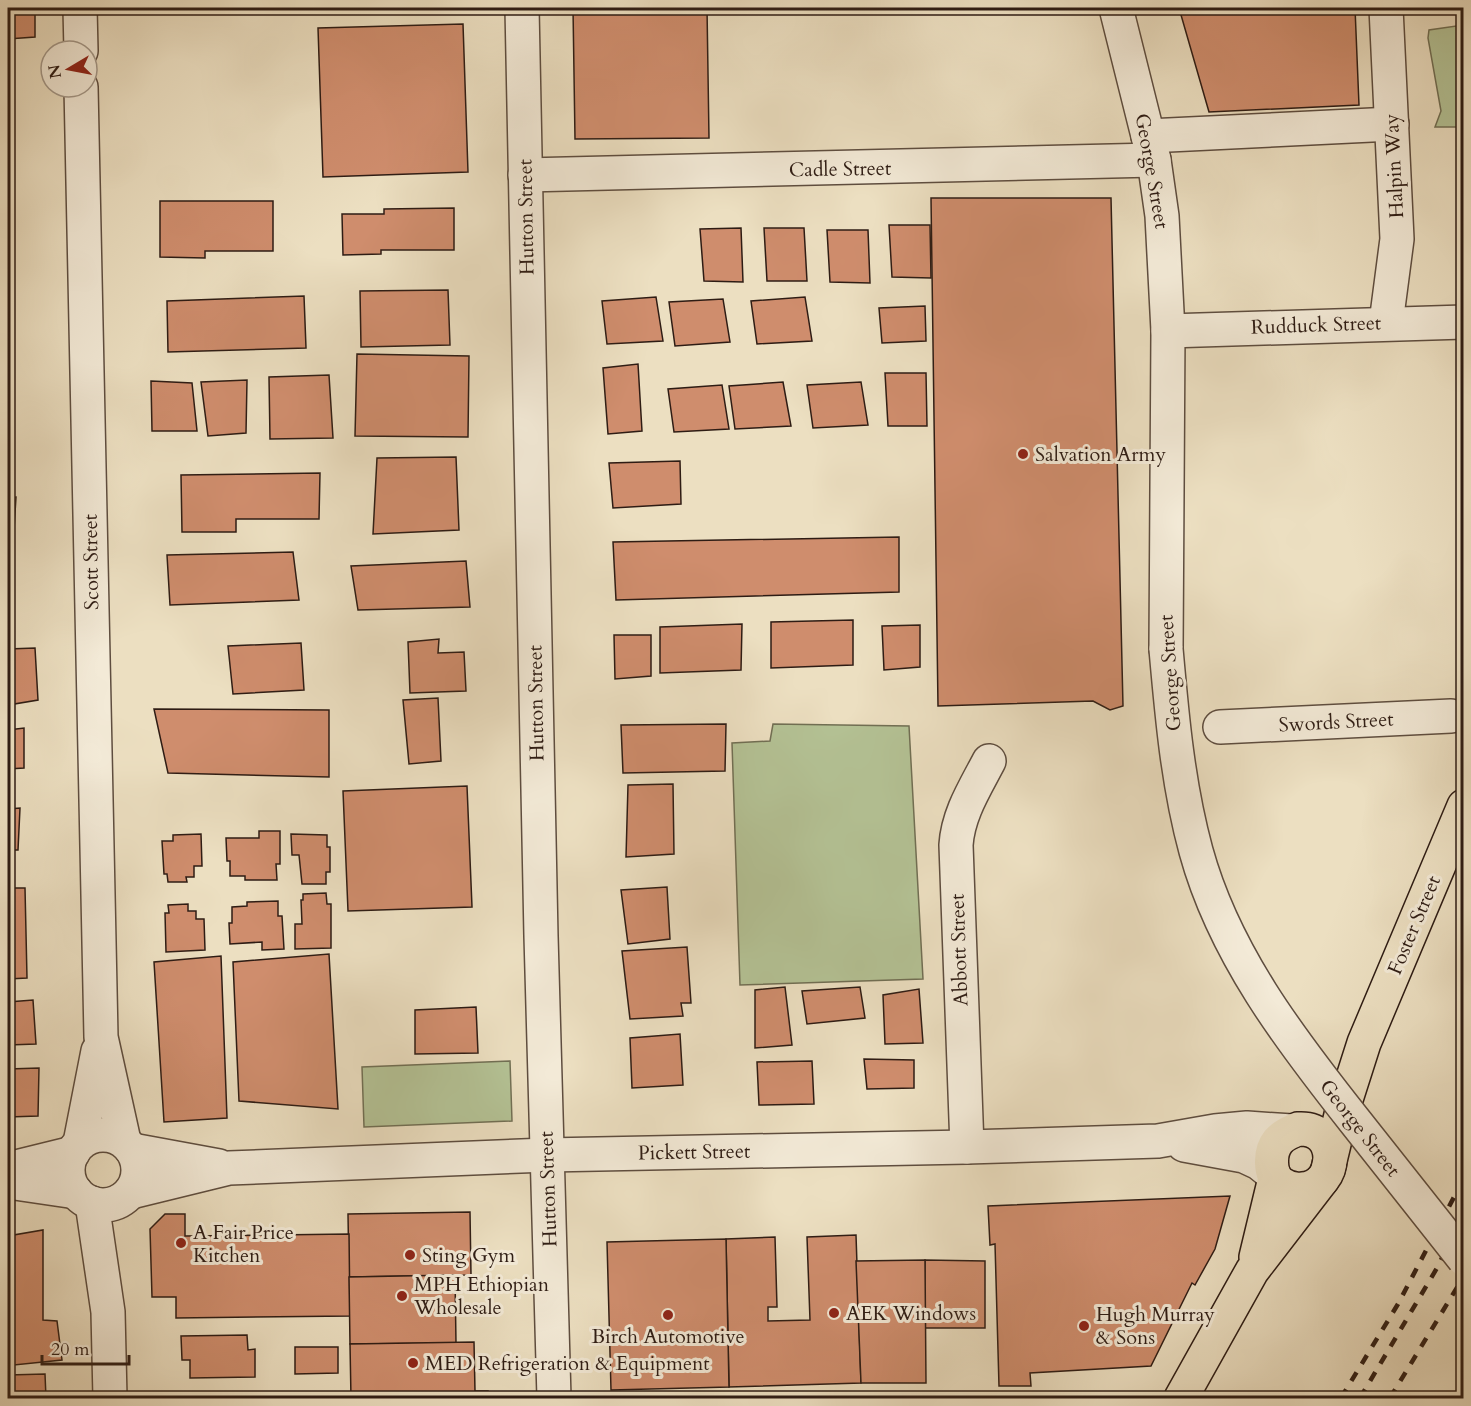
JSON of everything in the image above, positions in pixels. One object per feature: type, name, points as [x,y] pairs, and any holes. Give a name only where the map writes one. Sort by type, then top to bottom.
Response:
[{"type":"main road","name":"Foster Street","points":[[1325,1175],[1364,1043],[1464,806]]},
{"type":"main road","name":"Foster Street","points":[[1295,1130],[1325,1104],[1364,1043]]},
{"type":"main road","points":[[1181,1398],[1252,1271],[1325,1175],[1330,1156],[1326,1142],[1312,1130],[1295,1130],[1278,1141],[1273,1150],[1272,1164],[1275,1176],[1282,1184],[1293,1189],[1311,1188],[1325,1175]]},
{"type":"main road","points":[[1252,1271],[1275,1176]]},
{"type":"street","points":[[80,8],[81,39]]},
{"type":"street","name":"Hutton Street","points":[[522,8],[554,1398]]},
{"type":"street","name":"George Street","points":[[1116,8],[1151,148],[1162,216],[1168,331],[1166,649],[1180,782],[1197,853],[1220,917],[1252,979],[1298,1049],[1464,1259]]},
{"type":"street","name":"Halpin Way","points":[[1386,8],[1397,239],[1386,323]]},
{"type":"street","name":"Scott Street","points":[[81,99],[101,1037],[128,1146]]},
{"type":"street","name":"Cadle Street","points":[[525,176],[1151,148],[1392,124]]},
{"type":"street","name":"Rudduck Street","points":[[1168,331],[1464,322]]},
{"type":"street","name":"Swords Street","points":[[1220,727],[1451,716]]},
{"type":"street","name":"Abbott Street","points":[[967,1147],[956,837],[963,811],[989,761]]},
{"type":"street","name":"Scott Street","points":[[76,1148],[101,1037]]},
{"type":"street","name":"Pickett Street","points":[[8,1182],[105,1196],[229,1168],[547,1155],[1158,1141],[1247,1128],[1295,1130]]},
{"type":"street","points":[[8,1169],[76,1148],[90,1137],[113,1136],[128,1146],[137,1161],[138,1172],[136,1182],[105,1196]]},
{"type":"street","name":"Pickett Street","points":[[1158,1141],[1244,1156],[1259,1163],[1275,1176]]},
{"type":"street","name":"Pickett Street","points":[[128,1146],[229,1168]]},
{"type":"street","points":[[76,1148],[69,1162],[68,1173],[105,1196]]},
{"type":"street","points":[[105,1196],[110,1398]]},
{"type":"green space","points":[[1463,25],[1463,127],[1435,127],[1441,111],[1428,38],[1429,30]]},
{"type":"green space","points":[[773,724],[909,726],[923,979],[740,985],[732,743],[770,741]]},
{"type":"green space","points":[[510,1061],[512,1121],[364,1127],[362,1067]]},
{"type":"building","points":[[8,8],[35,8],[35,37],[8,39]]},
{"type":"building","points":[[321,8],[369,8],[369,13],[321,14]]},
{"type":"building","points":[[573,8],[707,8],[709,138],[575,139]]},
{"type":"building","points":[[1179,8],[1355,8],[1359,105],[1209,112]]},
{"type":"building","points":[[463,24],[468,172],[323,177],[318,28]]},
{"type":"building","name":"Salvation Army","points":[[931,198],[1111,198],[1123,706],[1110,710],[1093,701],[938,706]]},
{"type":"building","points":[[160,201],[273,201],[273,251],[205,251],[205,258],[160,257]]},
{"type":"building","points":[[454,208],[454,250],[381,250],[381,254],[343,255],[342,214],[384,214],[384,209]]},
{"type":"building","points":[[889,225],[930,225],[931,278],[892,277]]},
{"type":"building","points":[[741,228],[743,282],[704,281],[700,229]]},
{"type":"building","points":[[764,228],[804,228],[807,281],[767,281]]},
{"type":"building","points":[[827,230],[868,230],[870,283],[830,282]]},
{"type":"building","points":[[448,290],[450,345],[361,347],[360,291]]},
{"type":"building","points":[[304,296],[306,348],[168,352],[167,301]]},
{"type":"building","points":[[656,297],[663,341],[607,344],[602,301]]},
{"type":"building","points":[[805,297],[812,341],[757,344],[751,301]]},
{"type":"building","points":[[723,299],[730,342],[675,346],[669,302]]},
{"type":"building","points":[[925,306],[926,341],[882,343],[879,308]]},
{"type":"building","points":[[357,354],[469,356],[468,437],[355,436]]},
{"type":"building","points":[[638,364],[642,431],[608,434],[603,368]]},
{"type":"building","points":[[885,373],[926,373],[927,426],[888,426]]},
{"type":"building","points":[[329,375],[333,438],[270,439],[269,377]]},
{"type":"building","points":[[247,380],[246,433],[208,436],[201,382]]},
{"type":"building","points":[[151,381],[192,383],[197,431],[152,431]]},
{"type":"building","points":[[783,382],[791,426],[735,429],[729,386]]},
{"type":"building","points":[[861,382],[868,425],[813,428],[807,385]]},
{"type":"building","points":[[722,385],[729,429],[674,432],[668,389]]},
{"type":"building","points":[[456,457],[459,530],[373,534],[377,458]]},
{"type":"building","points":[[680,461],[681,504],[613,508],[609,463]]},
{"type":"building","points":[[320,473],[319,519],[236,519],[236,532],[182,532],[181,475]]},
{"type":"building","points":[[16,497],[13,545],[8,545],[8,498]]},
{"type":"building","points":[[899,537],[899,592],[616,600],[613,542]]},
{"type":"building","points":[[293,552],[299,600],[170,605],[167,555]]},
{"type":"building","points":[[466,561],[470,607],[358,610],[351,566]]},
{"type":"building","points":[[853,620],[853,665],[771,668],[771,622]]},
{"type":"building","points":[[742,624],[741,670],[660,673],[660,627]]},
{"type":"building","points":[[920,625],[920,667],[884,670],[882,626]]},
{"type":"building","points":[[614,635],[651,635],[651,676],[615,679]]},
{"type":"building","points":[[439,639],[438,653],[464,652],[466,691],[410,693],[408,642]]},
{"type":"building","points":[[301,643],[304,690],[233,694],[228,646]]},
{"type":"building","points":[[35,648],[38,700],[8,705],[8,649]]},
{"type":"building","points":[[438,698],[441,761],[409,764],[403,700]]},
{"type":"building","points":[[154,709],[329,710],[329,777],[168,773]]},
{"type":"building","points":[[726,724],[725,771],[623,773],[621,725]]},
{"type":"building","points":[[24,728],[24,768],[8,769],[8,730]]},
{"type":"building","points":[[673,784],[674,854],[626,857],[628,785]]},
{"type":"building","points":[[467,786],[472,907],[348,911],[343,791]]},
{"type":"building","points":[[20,808],[18,850],[8,850],[8,809]]},
{"type":"building","points":[[259,831],[280,831],[280,864],[276,864],[277,880],[245,880],[245,876],[230,876],[226,838],[259,838]]},
{"type":"building","points":[[201,834],[202,866],[194,866],[194,877],[186,877],[187,882],[168,882],[167,874],[164,874],[162,841],[173,841],[173,835]]},
{"type":"building","points":[[291,834],[327,835],[327,847],[330,847],[330,872],[326,872],[326,884],[302,884],[299,855],[292,855]]},
{"type":"building","points":[[667,887],[670,939],[628,944],[621,890]]},
{"type":"building","points":[[8,888],[25,888],[27,978],[8,979]]},
{"type":"building","points":[[326,893],[327,904],[331,904],[331,948],[295,949],[295,924],[302,924],[303,894]]},
{"type":"building","points":[[278,901],[278,916],[282,916],[284,949],[262,950],[262,942],[230,944],[229,923],[232,923],[232,907],[247,906],[247,902]]},
{"type":"building","points":[[188,904],[188,911],[196,911],[196,919],[204,919],[205,950],[166,952],[165,913],[169,913],[168,905]]},
{"type":"building","points":[[687,947],[691,1003],[681,1003],[683,1016],[630,1019],[622,951]]},
{"type":"building","points":[[329,954],[338,1109],[239,1101],[233,962]]},
{"type":"building","points":[[221,956],[227,1118],[164,1122],[154,962]]},
{"type":"building","points":[[785,987],[792,1045],[755,1048],[755,990]]},
{"type":"building","points":[[860,987],[865,1018],[807,1024],[802,991]]},
{"type":"building","points":[[919,989],[923,1043],[885,1044],[883,995]]},
{"type":"building","points":[[33,1000],[36,1044],[8,1045],[8,1002]]},
{"type":"building","points":[[476,1007],[478,1053],[415,1054],[415,1010]]},
{"type":"building","points":[[680,1034],[683,1085],[632,1088],[630,1038]]},
{"type":"building","points":[[864,1059],[914,1060],[914,1088],[867,1089]]},
{"type":"building","points":[[812,1061],[814,1104],[759,1105],[757,1062]]},
{"type":"building","points":[[39,1068],[38,1116],[8,1117],[8,1069]]},
{"type":"building","name":"Hugh Murray & Sons","points":[[1230,1196],[1215,1249],[1195,1285],[1192,1283],[1151,1366],[1030,1373],[1031,1386],[999,1386],[995,1244],[990,1245],[988,1206]]},
{"type":"building","name":"Sting Gym","points":[[470,1212],[471,1275],[349,1277],[348,1214]]},
{"type":"building","points":[[165,1214],[185,1214],[185,1236],[349,1234],[350,1316],[176,1318],[176,1297],[152,1297],[150,1229]]},
{"type":"building","points":[[43,1230],[43,1320],[57,1321],[62,1360],[14,1365],[8,1285],[8,1236]]},
{"type":"building","name":"AEK Windows","points":[[856,1235],[861,1383],[729,1387],[726,1239],[775,1237],[777,1307],[768,1307],[768,1321],[810,1320],[807,1237]]},
{"type":"building","name":"Birch Automotive","points":[[726,1239],[729,1387],[611,1390],[607,1242]]},
{"type":"building","points":[[925,1260],[985,1261],[985,1328],[924,1328]]},
{"type":"building","points":[[925,1260],[926,1383],[861,1383],[856,1261]]},
{"type":"building","name":"MPH Ethiopian Wholesale","points":[[455,1275],[456,1343],[350,1344],[349,1277]]},
{"type":"building","points":[[247,1335],[248,1350],[255,1349],[255,1377],[190,1378],[190,1360],[182,1360],[181,1336]]},
{"type":"building","name":"MED Refrigeration & Equipment","points":[[474,1342],[475,1391],[488,1391],[488,1398],[351,1398],[350,1344]]},
{"type":"building","points":[[295,1347],[338,1347],[338,1373],[295,1374]]},
{"type":"building","points":[[45,1374],[46,1398],[8,1398],[8,1375]]},
{"type":"railway","points":[[1341,1398],[1398,1304],[1464,1178]]},
{"type":"railway","points":[[1360,1398],[1437,1268],[1464,1214]]},
{"type":"railway","points":[[1390,1398],[1464,1276]]},
{"type":"place","name":"Salvation Army","points":[[1023,454]]},
{"type":"place","name":"A Fair Price Kitchen","points":[[181,1243]]},
{"type":"place","name":"Sting Gym","points":[[410,1255]]},
{"type":"place","name":"MPH Ethiopian Wholesale","points":[[402,1296]]},
{"type":"place","name":"AEK Windows","points":[[834,1313]]},
{"type":"place","name":"Birch Automotive","points":[[668,1315]]},
{"type":"place","name":"Hugh Murray & Sons","points":[[1084,1326]]},
{"type":"place","name":"MED Refrigeration & Equipment","points":[[413,1363]]}]
